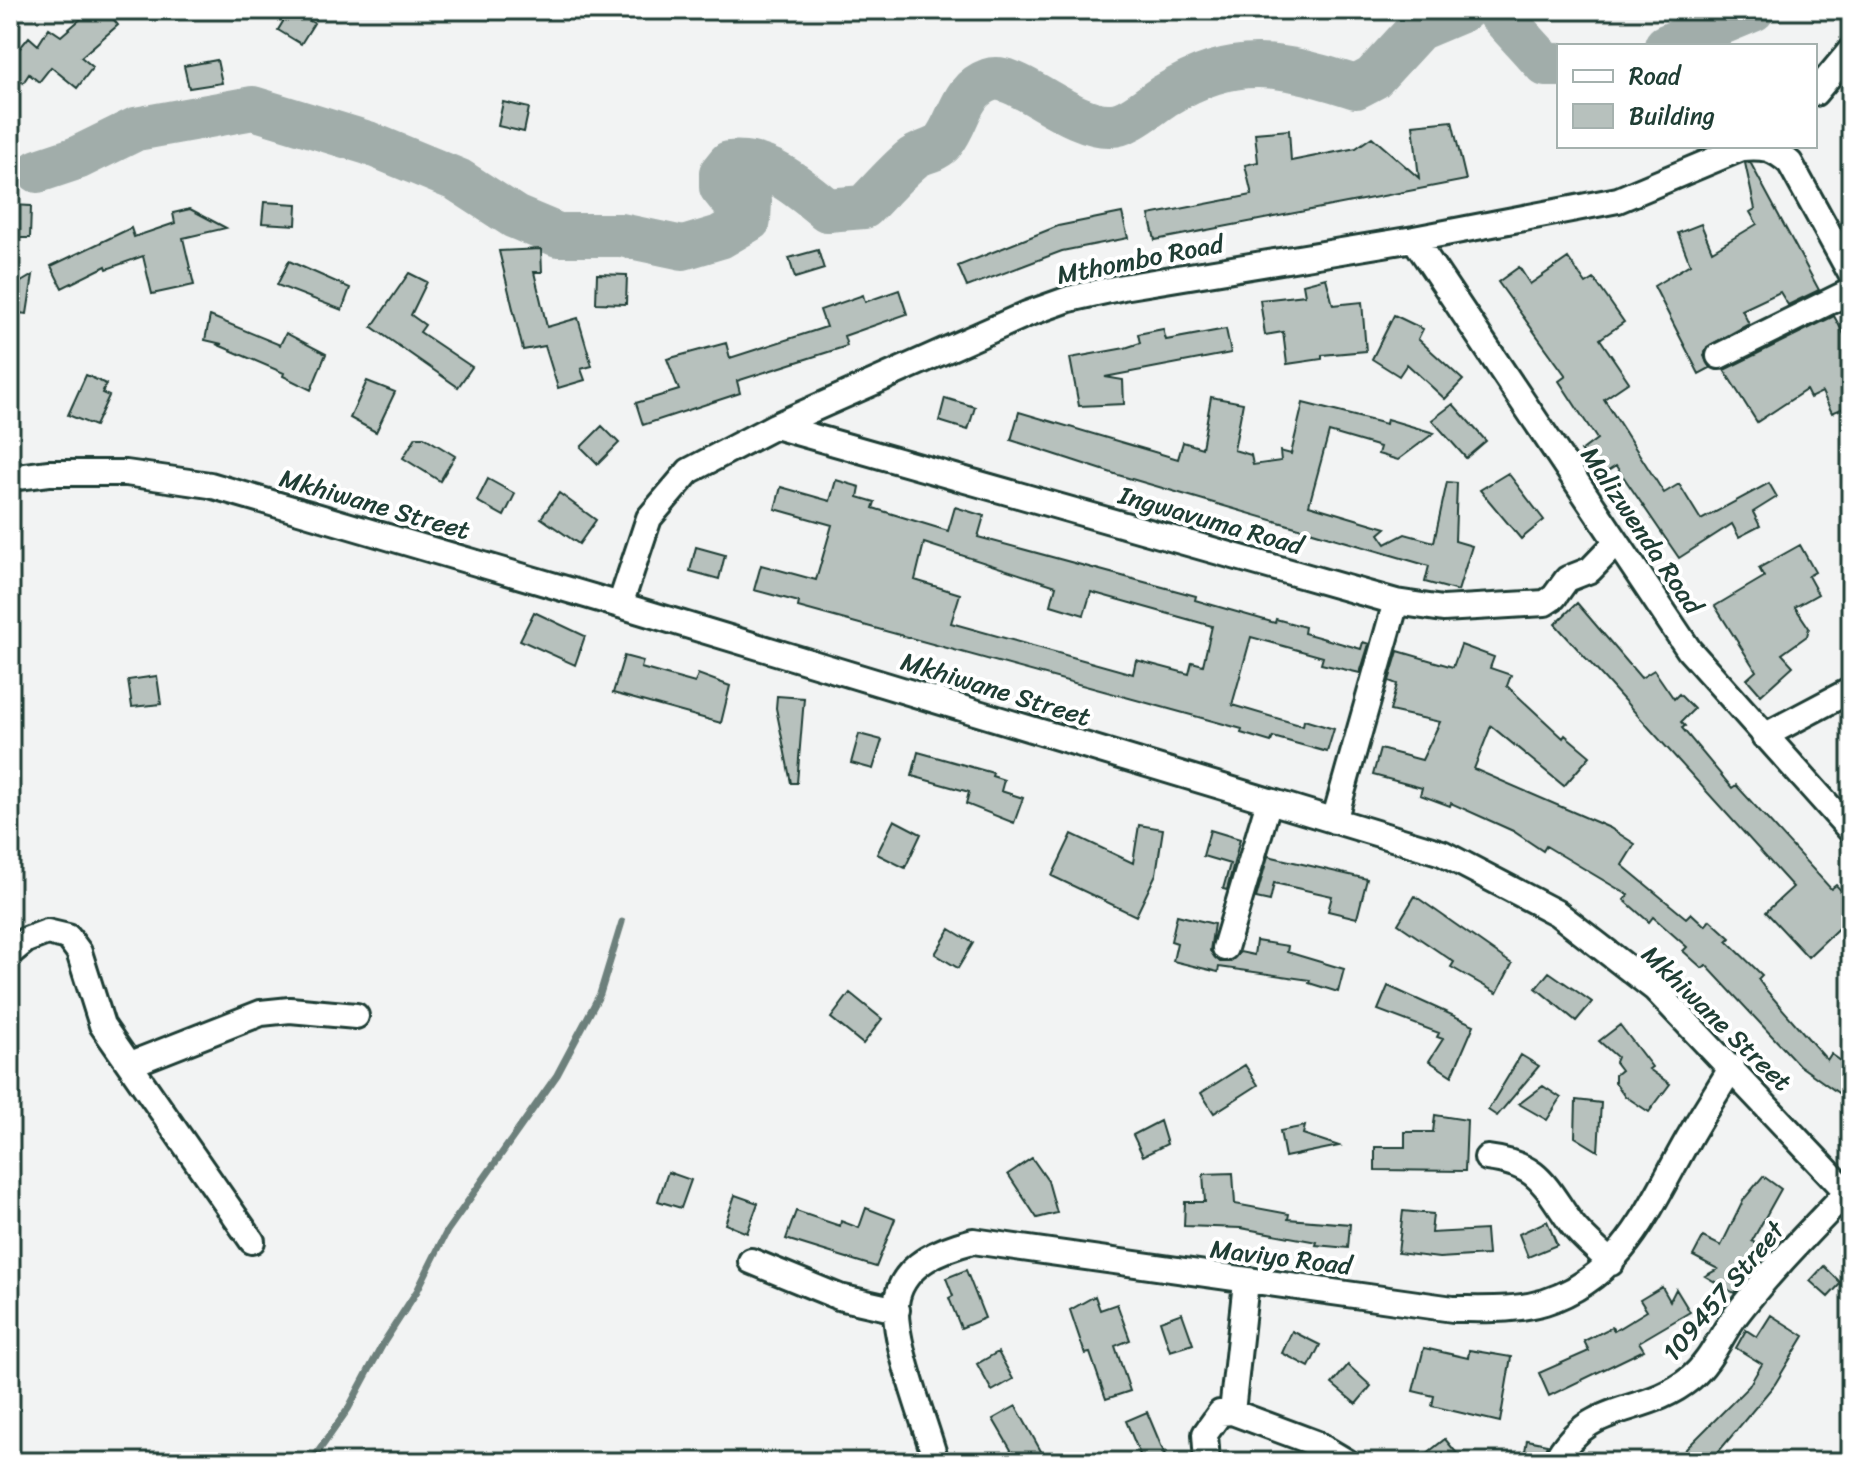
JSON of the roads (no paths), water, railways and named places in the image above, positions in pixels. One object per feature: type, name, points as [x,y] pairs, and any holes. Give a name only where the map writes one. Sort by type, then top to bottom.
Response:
[{"type":"street","points":[[1817,91],[1851,50]]},
{"type":"street","name":"Mthombo Road","points":[[620,605],[649,518],[689,471],[775,426],[1069,299],[1618,200],[1742,148]]},
{"type":"street","points":[[1777,148],[1790,163],[1851,274]]},
{"type":"street","name":"Malizwenda Road","points":[[1414,239],[1689,650],[1851,831]]},
{"type":"street","points":[[1719,356],[1851,291]]},
{"type":"street","name":"Ingwavuma Road","points":[[775,426],[1396,602],[1443,609],[1535,605],[1554,597],[1571,575],[1590,570],[1616,543]]},
{"type":"street","name":"Mkhiwane Street","points":[[10,478],[49,473],[126,473],[210,485],[1442,853],[1557,913],[1655,989],[1849,1194]]},
{"type":"street","points":[[1334,821],[1396,602]]},
{"type":"street","points":[[1764,736],[1851,690]]},
{"type":"street","points":[[1225,948],[1269,801]]},
{"type":"street","points":[[10,953],[26,940],[47,932],[68,937],[79,952],[102,1025],[252,1241]]},
{"type":"street","points":[[131,1064],[261,1013],[290,1010],[356,1016]]},
{"type":"street","name":"Maviyo Road","points":[[897,1310],[902,1286],[923,1260],[945,1248],[973,1241],[1453,1309],[1507,1309],[1545,1302],[1582,1286],[1611,1263],[1646,1219],[1732,1067]]},
{"type":"street","points":[[1487,1158],[1522,1165],[1545,1182],[1572,1225],[1611,1263]]},
{"type":"street","name":"109457 Street","points":[[1555,1462],[1574,1436],[1598,1416],[1659,1398],[1692,1377],[1707,1362],[1733,1319],[1849,1194]]},
{"type":"street","points":[[751,1261],[839,1297],[897,1310],[901,1342],[936,1462]]},
{"type":"street","points":[[1232,1412],[1246,1282]]},
{"type":"street","points":[[1207,1462],[1205,1434],[1220,1413],[1232,1412],[1315,1443],[1347,1462]]},
{"type":"waterway","points":[[38,171],[77,158],[136,129],[253,108],[368,143],[458,180],[515,217],[558,235],[621,235],[683,248],[720,237],[749,220],[750,201],[729,197],[721,187],[721,173],[729,163],[756,165],[769,170],[827,210],[864,207],[912,159],[943,142],[966,98],[989,80],[1001,79],[1014,84],[1078,118],[1095,123],[1118,124],[1190,82],[1236,67],[1281,68],[1356,87],[1373,78],[1418,29],[1463,10]]},
{"type":"waterway","points":[[1496,10],[1546,65],[1557,65]]},
{"type":"waterway","points":[[1671,44],[1753,10]]},
{"type":"waterway","points":[[311,1462],[348,1409],[384,1342],[417,1291],[447,1231],[557,1075],[600,994],[622,922]]}]
